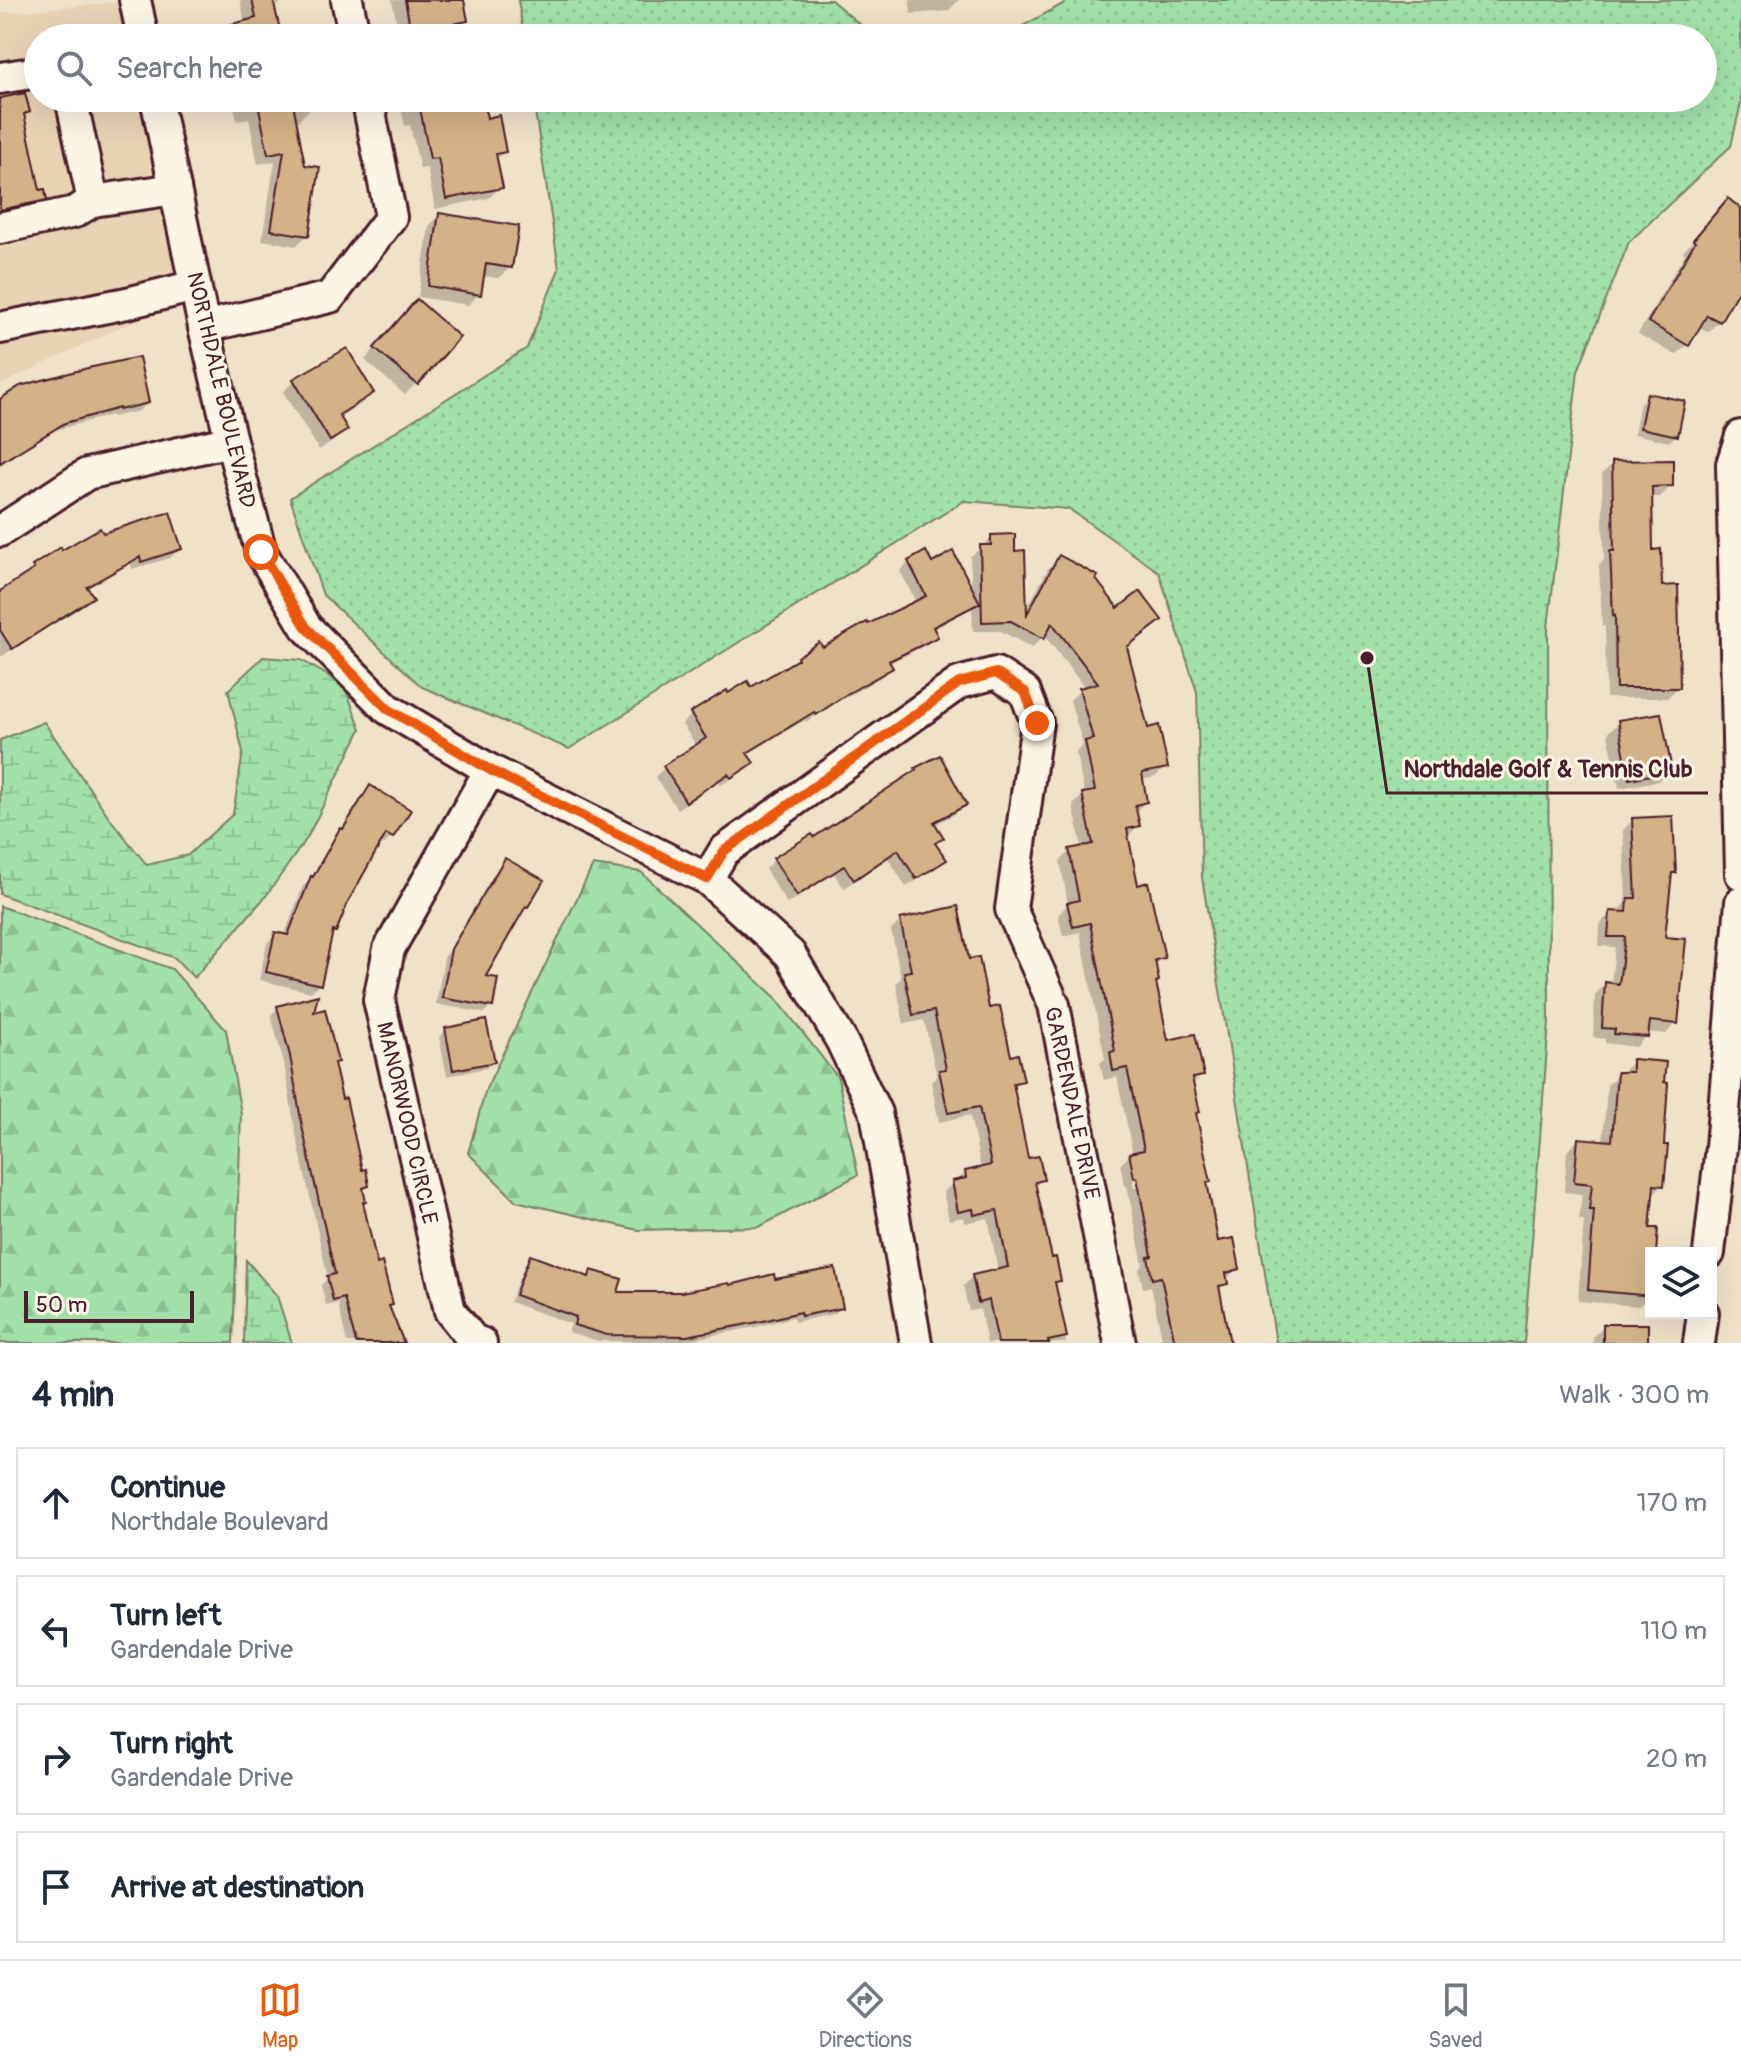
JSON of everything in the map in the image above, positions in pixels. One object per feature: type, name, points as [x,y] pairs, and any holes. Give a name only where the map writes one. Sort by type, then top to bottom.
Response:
[{"type":"street","points":[[135,0],[140,24]]},
{"type":"street","points":[[347,0],[352,24]]},
{"type":"street","points":[[0,78],[24,74]]},
{"type":"street","points":[[74,112],[93,201]]},
{"type":"street","name":"NORTHDALE BOULEVARD","points":[[159,112],[204,327],[261,552],[306,627],[388,709],[490,770],[707,879],[790,954],[841,1040],[876,1113],[916,1343]]},
{"type":"street","points":[[204,327],[330,297],[391,217],[370,112]]},
{"type":"street","points":[[0,228],[75,212],[93,201],[175,189]]},
{"type":"street","points":[[0,328],[195,286]]},
{"type":"street","points":[[1741,436],[1732,464],[1741,874]]},
{"type":"street","points":[[0,531],[87,474],[231,441]]},
{"type":"street","name":"GARDENDALE DRIVE","points":[[707,879],[724,851],[959,683],[996,673],[1025,692],[1037,723],[1011,909],[1054,1005],[1120,1343]]},
{"type":"street","name":"MANORWOOD CIRCLE","points":[[481,1343],[473,1340],[450,1311],[379,1000],[389,949],[490,770]]},
{"type":"street","points":[[1710,1247],[1731,1147],[1741,902]]},
{"type":"street","points":[[1699,1343],[1702,1319]]},
{"type":"shaded area","points":[[124,2],[128,24],[24,24],[24,112],[147,112],[185,296],[0,385],[0,13]]},
{"type":"green space","points":[[518,0],[831,0],[859,24],[522,24]]},
{"type":"green space","points":[[1070,0],[1741,0],[1741,103],[1731,146],[1629,242],[1578,371],[1548,628],[1549,1022],[1524,1343],[1276,1343],[1202,877],[1197,692],[1159,572],[1069,509],[964,501],[569,749],[422,687],[323,595],[290,498],[527,348],[559,269],[535,112],[1717,112],[1717,24],[1026,24]]},
{"type":"green space","points":[[263,657],[301,660],[344,685],[361,729],[307,838],[266,896],[194,978],[175,958],[0,894],[0,740],[44,722],[111,820],[147,865],[188,855],[233,814],[243,752],[228,690]]},
{"type":"green space","points":[[593,865],[641,872],[775,997],[838,1078],[858,1175],[759,1227],[638,1230],[516,1201],[468,1153],[486,1089]]},
{"type":"green space","points":[[0,906],[172,969],[226,1030],[241,1114],[233,1343],[0,1343]]},
{"type":"green space","points":[[246,1260],[277,1296],[292,1343],[244,1343]]},
{"type":"building","points":[[252,0],[273,0],[279,24],[232,24],[256,18]]},
{"type":"building","points":[[405,0],[464,0],[468,21],[410,24]]},
{"type":"building","points":[[24,93],[24,112],[30,112],[24,114],[40,190],[45,189],[47,200],[0,210],[0,98]]},
{"type":"building","points":[[260,112],[295,112],[305,165],[320,167],[309,236],[271,230],[284,151],[268,154]]},
{"type":"building","points":[[421,112],[486,112],[487,118],[499,115],[506,152],[496,154],[503,188],[446,199],[438,158],[430,159]]},
{"type":"building","points":[[1728,198],[1741,209],[1741,286],[1720,322],[1707,315],[1689,346],[1648,322],[1695,242],[1693,240]]},
{"type":"building","points":[[439,213],[519,226],[512,268],[486,264],[481,295],[428,286]]},
{"type":"building","points":[[417,299],[460,337],[418,385],[374,348]]},
{"type":"building","points":[[347,348],[374,393],[339,415],[348,430],[330,441],[293,379]]},
{"type":"building","points":[[139,357],[149,403],[65,423],[0,463],[0,399],[20,386]]},
{"type":"building","points":[[1647,393],[1685,401],[1678,436],[1640,428]]},
{"type":"building","points":[[1673,460],[1673,486],[1652,487],[1653,550],[1661,549],[1662,586],[1678,585],[1680,688],[1616,688],[1610,551],[1614,551],[1612,461]]},
{"type":"building","points":[[170,512],[182,549],[141,562],[140,557],[87,587],[94,597],[12,649],[0,630],[0,591],[61,547],[62,550],[100,528],[103,533]]},
{"type":"building","points":[[1015,534],[1015,551],[1025,550],[1027,614],[1059,555],[1098,576],[1096,579],[1118,608],[1140,591],[1162,620],[1127,647],[1148,728],[1159,725],[1168,768],[1142,773],[1147,802],[1135,805],[1140,826],[1127,829],[1138,885],[1148,882],[1165,958],[1155,960],[1159,981],[1156,982],[1168,1040],[1195,1034],[1204,1076],[1192,1078],[1200,1112],[1196,1113],[1211,1182],[1207,1182],[1218,1241],[1234,1238],[1240,1269],[1226,1273],[1228,1284],[1219,1286],[1230,1343],[1175,1343],[1161,1277],[1152,1279],[1148,1257],[1152,1256],[1137,1177],[1134,1178],[1129,1153],[1144,1150],[1127,1068],[1113,1071],[1110,1052],[1115,1051],[1090,923],[1073,927],[1067,903],[1079,900],[1069,849],[1093,844],[1082,793],[1095,791],[1085,741],[1093,739],[1079,688],[1098,683],[1052,623],[1044,639],[1011,621],[982,622],[980,545],[991,545],[991,535]]},
{"type":"building","points":[[926,551],[932,563],[953,551],[980,603],[933,627],[938,637],[889,661],[893,668],[747,753],[754,763],[731,778],[728,774],[686,802],[663,766],[706,738],[690,713],[748,681],[751,687],[798,659],[819,642],[823,647],[867,622],[926,596],[908,561]]},
{"type":"building","points":[[1661,713],[1672,771],[1629,779],[1618,720]]},
{"type":"building","points":[[940,755],[967,805],[934,822],[944,838],[935,843],[947,860],[916,879],[898,850],[854,880],[844,866],[797,896],[773,858],[812,834],[814,837],[915,768]]},
{"type":"building","points":[[370,785],[411,810],[393,838],[386,834],[349,900],[336,932],[333,931],[321,985],[266,972],[275,932],[288,935],[311,876]]},
{"type":"building","points":[[1673,816],[1676,873],[1672,873],[1665,937],[1686,939],[1678,1024],[1650,1021],[1648,1037],[1614,1034],[1615,1029],[1602,1028],[1605,982],[1619,984],[1625,937],[1608,937],[1610,911],[1627,912],[1628,898],[1636,898],[1632,818]]},
{"type":"building","points":[[505,858],[544,880],[486,976],[498,978],[493,1007],[442,998],[451,949]]},
{"type":"building","points":[[958,906],[969,959],[979,957],[989,1008],[1000,1006],[1011,1056],[1018,1054],[1024,1081],[1013,1083],[1028,1158],[1039,1156],[1044,1180],[1035,1182],[1052,1258],[1056,1257],[1061,1281],[1055,1282],[1067,1337],[1049,1343],[998,1343],[989,1300],[978,1303],[972,1275],[1008,1267],[997,1210],[974,1215],[973,1209],[958,1212],[952,1181],[966,1178],[965,1171],[991,1165],[979,1107],[948,1113],[939,1070],[946,1069],[934,1011],[913,1015],[904,972],[911,971],[900,919]]},
{"type":"building","points":[[318,995],[314,1012],[325,1009],[338,1062],[334,1063],[342,1099],[346,1098],[362,1170],[366,1169],[369,1186],[363,1188],[366,1202],[363,1202],[377,1264],[382,1262],[393,1305],[389,1306],[404,1343],[356,1343],[344,1298],[333,1301],[327,1276],[335,1274],[277,1006]]},
{"type":"building","points":[[486,1020],[495,1062],[453,1070],[445,1028]]},
{"type":"building","points":[[1632,1059],[1666,1062],[1664,1082],[1668,1083],[1664,1145],[1668,1145],[1664,1186],[1654,1185],[1650,1228],[1658,1228],[1656,1247],[1645,1247],[1645,1295],[1588,1290],[1594,1210],[1589,1210],[1592,1184],[1574,1182],[1578,1138],[1612,1141],[1617,1072],[1632,1072]]},
{"type":"building","points":[[530,1255],[589,1277],[591,1270],[622,1279],[618,1292],[681,1292],[730,1285],[774,1274],[775,1279],[835,1268],[843,1308],[801,1316],[800,1312],[687,1336],[607,1335],[574,1325],[576,1317],[515,1295]]},
{"type":"building","points":[[1603,1324],[1648,1324],[1648,1343],[1603,1343]]},
{"type":"place","name":"Northdale Golf & Tennis Club","points":[[1367,658]]},
{"type":"route","points":[[261,552],[306,627],[388,709],[490,770],[707,879],[724,851],[959,683],[996,673],[1025,692],[1037,723]]}]
